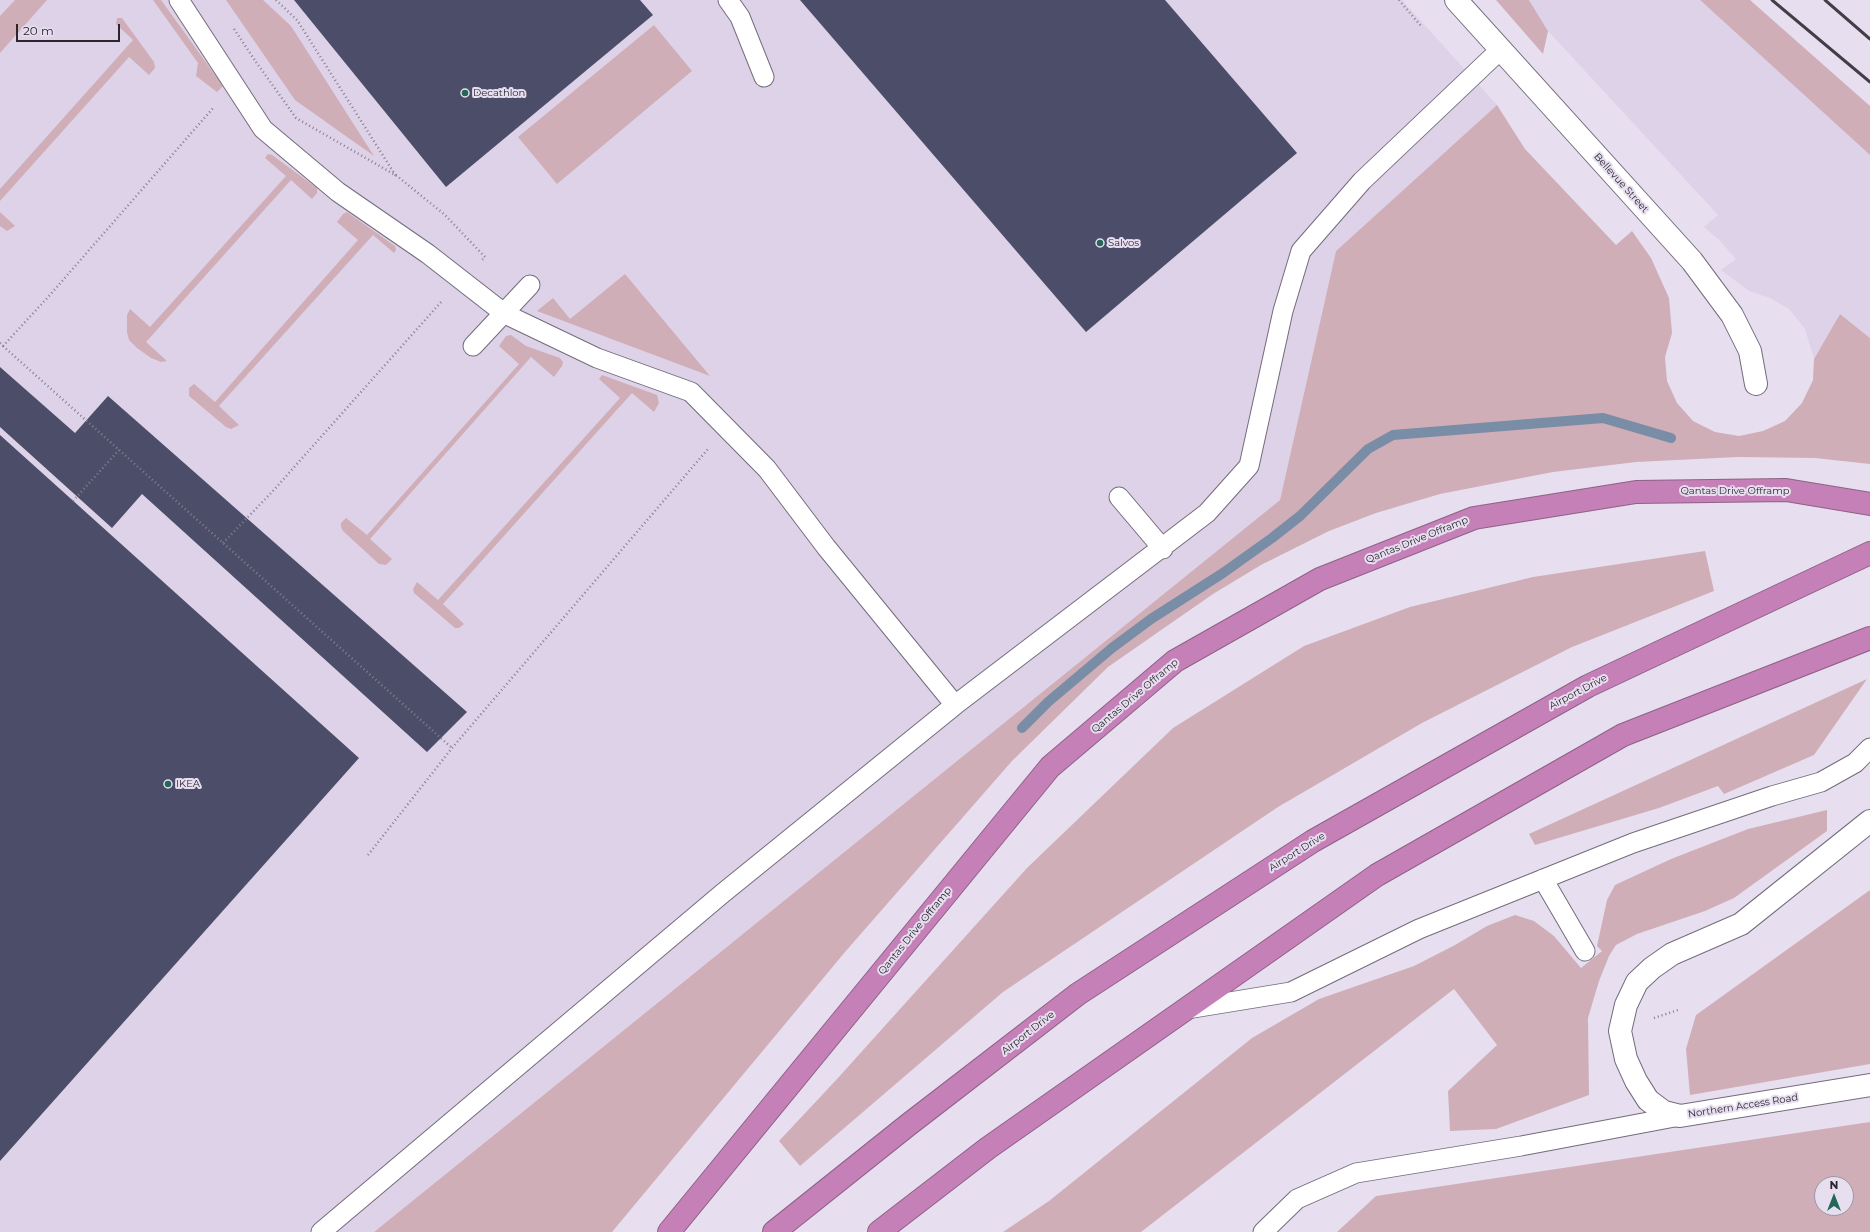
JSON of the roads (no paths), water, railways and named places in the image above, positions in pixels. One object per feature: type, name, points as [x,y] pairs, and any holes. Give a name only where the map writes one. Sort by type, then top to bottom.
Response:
[{"type":"highway","name":"Qantas Drive Offramp","points":[[669,1232],[1050,767],[1175,661],[1320,579],[1474,518],[1636,492],[1786,490],[1870,504]]},
{"type":"highway","name":"Airport Drive","points":[[774,1232],[908,1125],[1078,994],[1313,841],[1588,686],[1866,554]]},
{"type":"highway","points":[[880,1232],[988,1148],[1377,875],[1623,735],[1870,638]]},
{"type":"street","name":"Bellevue Street","points":[[1456,0],[1692,261],[1732,315],[1750,351],[1756,384]]},
{"type":"street","name":"Northern Access Road","points":[[1870,821],[1741,924],[1672,954],[1652,968],[1637,982],[1626,1005],[1620,1031],[1626,1059],[1636,1081],[1648,1100],[1664,1112],[1680,1116],[1870,1085]]},
{"type":"lane","points":[[179,0],[264,129],[338,192],[428,254],[505,314],[597,358],[691,392],[767,469],[826,547],[955,705]]},
{"type":"lane","points":[[728,0],[740,16],[764,77]]},
{"type":"lane","points":[[321,1232],[723,893],[955,705],[1163,549],[1208,513],[1249,466],[1283,312],[1301,251],[1362,181],[1500,50]]},
{"type":"lane","points":[[473,346],[505,314],[530,285]]},
{"type":"lane","points":[[1119,496],[1163,549]]},
{"type":"lane","points":[[1184,1009],[1291,992],[1419,928],[1633,843],[1772,796],[1821,782],[1855,763],[1870,748]]},
{"type":"lane","points":[[1543,879],[1585,950]]},
{"type":"lane","points":[[1263,1232],[1297,1199],[1356,1173],[1521,1146],[1680,1116]]},
{"type":"waterway","points":[[1022,728],[1048,702],[1112,648],[1151,619],[1223,573],[1272,538],[1300,516],[1368,449],[1393,435],[1603,418],[1671,438]]},
{"type":"railway","points":[[1772,0],[1870,82]]},
{"type":"railway","points":[[1825,0],[1870,39]]},
{"type":"place","name":"Decathlon","points":[[465,93]]},
{"type":"place","name":"Salvos","points":[[1100,243]]},
{"type":"place","name":"IKEA","points":[[168,784]]}]
